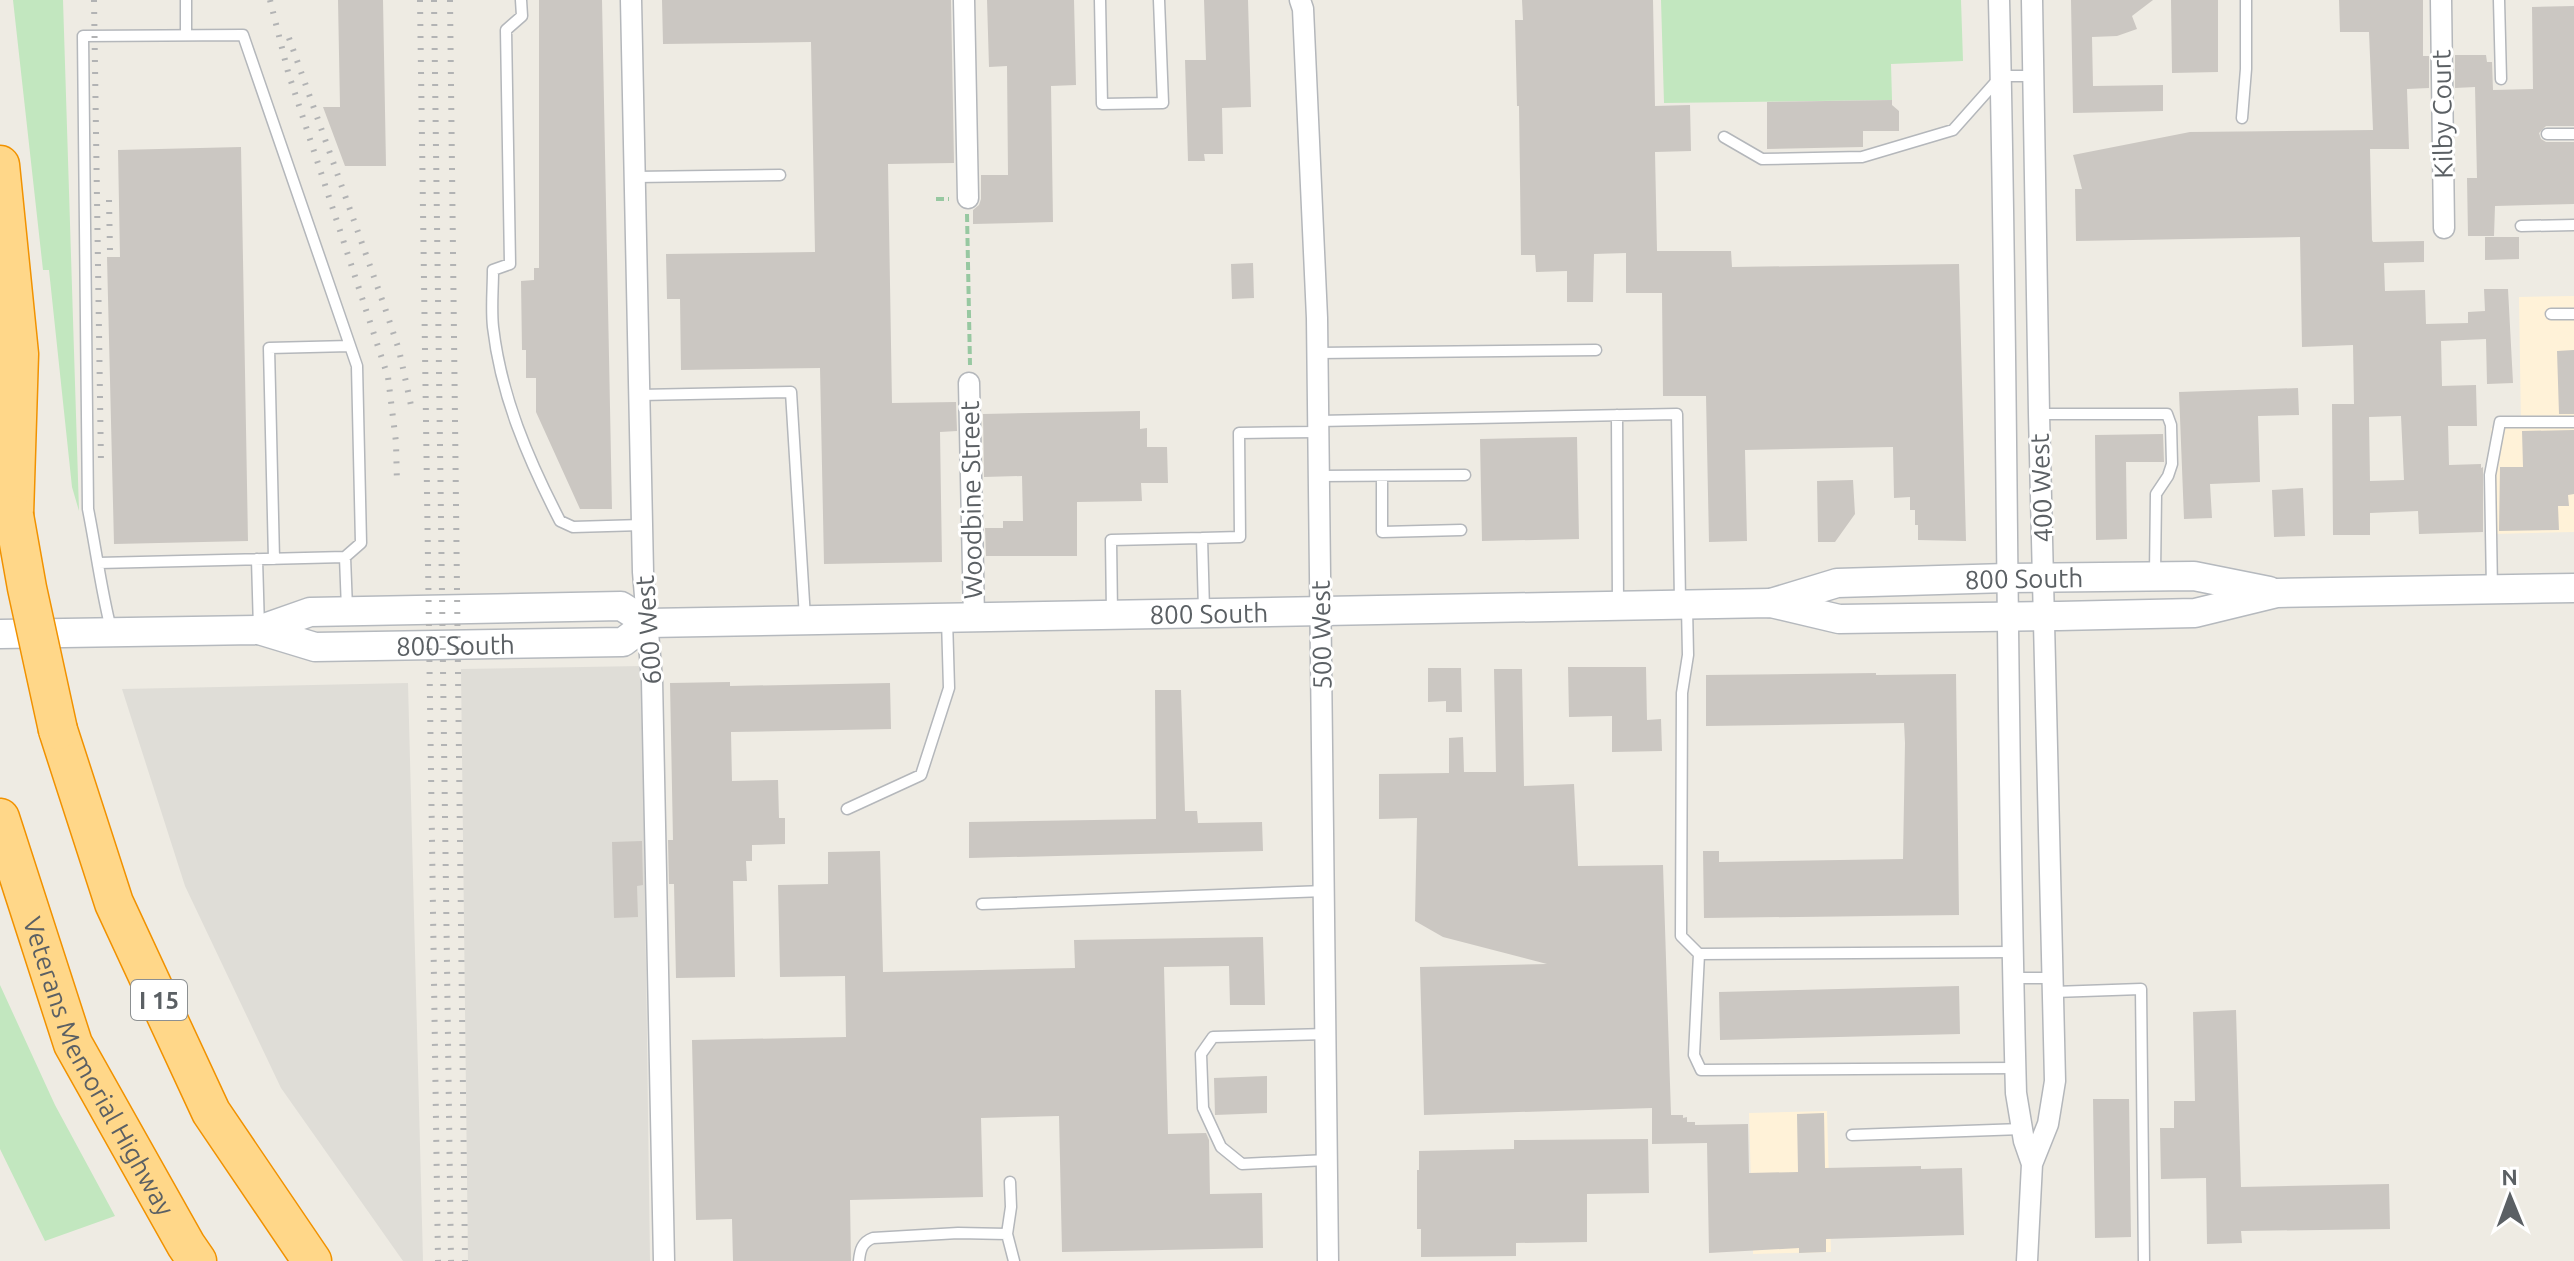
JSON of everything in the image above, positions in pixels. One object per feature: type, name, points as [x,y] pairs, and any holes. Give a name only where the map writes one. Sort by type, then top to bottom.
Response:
[{"type":"highway","points":[[0,165],[19,354],[14,515]]},
{"type":"highway","name":"I 15","points":[[0,440],[27,588],[58,730],[114,903],[211,1112],[308,1255]]},
{"type":"highway","name":"Veterans Memorial Highway","points":[[0,818],[73,1044],[192,1253]]},
{"type":"street","name":"600 West","points":[[631,0],[643,572],[653,696],[664,1261]]},
{"type":"street","points":[[964,0],[967,203]]},
{"type":"street","name":"400 West","points":[[1999,0],[2015,1068],[2022,1129],[2032,1164]]},
{"type":"street","name":"400 West","points":[[2027,1261],[2032,1164],[2048,1124],[2055,1081],[2032,0]]},
{"type":"street","name":"Kilby Court","points":[[2441,0],[2444,228]]},
{"type":"street","name":"500 West","points":[[1303,3],[1317,353],[1328,1261]]},
{"type":"street","name":"Woodbine Street","points":[[961,617],[969,383]]},
{"type":"street","name":"800 South","points":[[1771,603],[1837,583],[2007,578],[2194,576],[2277,593],[2574,588]]},
{"type":"street","name":"800 South","points":[[259,630],[310,612],[621,606],[648,623],[1771,603],[1839,619],[2045,616],[2195,613],[2277,593]]},
{"type":"street","name":"800 South","points":[[0,634],[259,630],[315,647],[623,642],[648,623]]},
{"type":"lane","points":[[186,0],[186,35]]},
{"type":"lane","points":[[521,0],[522,16],[506,30],[510,264],[493,270],[493,325],[502,379],[520,438],[560,521],[573,527],[642,525]]},
{"type":"lane","points":[[1100,0],[1102,104],[1163,103],[1159,0]]},
{"type":"lane","points":[[2242,118],[2246,0]]},
{"type":"lane","points":[[2499,0],[2501,79]]},
{"type":"lane","points":[[98,563],[345,557],[361,543],[357,366],[243,35],[83,36],[88,509],[100,585],[112,631]]},
{"type":"lane","points":[[1724,137],[1762,159],[1862,157],[1953,130],[2001,76],[2033,76]]},
{"type":"lane","points":[[2547,134],[2574,134]]},
{"type":"lane","points":[[635,177],[780,175]]},
{"type":"lane","points":[[2521,226],[2574,225]]},
{"type":"lane","points":[[2551,314],[2574,314]]},
{"type":"lane","points":[[274,559],[269,348],[350,346]]},
{"type":"lane","points":[[1317,353],[1596,350]]},
{"type":"lane","points":[[640,395],[791,392],[806,620]]},
{"type":"lane","points":[[1112,615],[1111,540],[1240,537],[1239,433],[1318,426],[1677,414],[1688,655],[1682,693],[1681,936],[1699,954],[2013,952]]},
{"type":"lane","points":[[2039,414],[2167,414],[2171,425],[2172,464],[2156,494],[2155,576]]},
{"type":"lane","points":[[1617,415],[1618,606]]},
{"type":"lane","points":[[2492,589],[2490,475],[2500,422],[2574,422]]},
{"type":"lane","points":[[1319,476],[1465,475]]},
{"type":"lane","points":[[1382,476],[1382,532],[1461,530]]},
{"type":"lane","points":[[1202,538],[1204,614]]},
{"type":"lane","points":[[345,557],[347,611]]},
{"type":"lane","points":[[257,559],[259,630]]},
{"type":"lane","points":[[847,809],[921,775],[949,688],[961,617]]},
{"type":"lane","points":[[982,904],[1325,891]]},
{"type":"lane","points":[[1699,954],[1694,1055],[1701,1070],[2015,1068]]},
{"type":"lane","points":[[2014,978],[2054,985],[2141,989],[2144,1261]]},
{"type":"lane","points":[[1327,1034],[1213,1037],[1201,1054],[1203,1108],[1221,1147],[1242,1164],[1327,1160]]},
{"type":"lane","points":[[1852,1135],[2022,1129]]},
{"type":"lane","points":[[1010,1182],[1011,1207],[1007,1234],[1014,1261]]},
{"type":"lane","points":[[859,1261],[862,1246],[873,1238],[958,1233],[1007,1234]]},
{"type":"path","points":[[967,203],[969,383]]},
{"type":"shaded area","points":[[2574,296],[2574,532],[2493,534],[2491,428],[2521,427],[2519,297]]},
{"type":"shaded area","points":[[642,666],[650,1261],[468,1261],[461,669]]},
{"type":"shaded area","points":[[408,683],[423,1261],[403,1261],[281,1088],[185,886],[122,689]]},
{"type":"shaded area","points":[[1827,1111],[1831,1252],[1753,1254],[1749,1113]]},
{"type":"green space","points":[[13,0],[63,0],[79,511],[72,487],[49,270],[43,270]]},
{"type":"green space","points":[[1661,0],[1961,0],[1963,61],[1891,64],[1892,100],[1664,103]]},
{"type":"green space","points":[[0,985],[55,1105],[115,1216],[45,1241],[0,1149]]},
{"type":"building","points":[[338,0],[383,0],[386,166],[345,166],[323,107],[340,107]]},
{"type":"building","points":[[539,0],[602,0],[612,509],[580,509],[536,412],[536,378],[526,378],[526,350],[522,350],[521,281],[534,280],[534,268],[539,268]]},
{"type":"building","points":[[662,0],[951,0],[954,163],[888,164],[892,403],[956,402],[957,431],[940,432],[942,562],[824,564],[820,368],[681,370],[680,299],[667,299],[666,254],[815,252],[811,42],[663,44]]},
{"type":"building","points":[[987,0],[1074,0],[1076,85],[1051,86],[1053,222],[973,224],[973,210],[981,199],[981,175],[1008,175],[1007,66],[989,67]]},
{"type":"building","points":[[1204,0],[1248,0],[1251,107],[1222,108],[1223,154],[1204,154],[1205,161],[1188,161],[1185,60],[1206,60]]},
{"type":"building","points":[[1522,0],[1653,0],[1655,106],[1690,105],[1691,151],[1655,152],[1657,251],[1731,251],[1732,267],[1959,264],[1966,541],[1918,540],[1918,525],[1915,525],[1915,510],[1910,510],[1910,497],[1894,498],[1893,447],[1745,450],[1747,541],[1709,542],[1706,396],[1663,396],[1662,293],[1626,293],[1626,253],[1594,254],[1593,302],[1567,302],[1567,271],[1536,272],[1535,255],[1521,255],[1515,20],[1523,20]]},
{"type":"building","points":[[2071,0],[2153,0],[2132,16],[2137,29],[2117,36],[2092,37],[2093,86],[2163,85],[2163,111],[2073,113]]},
{"type":"building","points":[[2171,0],[2218,0],[2218,72],[2172,73]]},
{"type":"building","points":[[2339,0],[2423,0],[2423,56],[2429,56],[2429,88],[2407,89],[2409,149],[2370,149],[2372,240],[2424,241],[2424,262],[2384,263],[2385,291],[2425,290],[2426,324],[2468,323],[2468,312],[2485,311],[2484,289],[2508,289],[2513,383],[2487,384],[2486,339],[2441,341],[2442,386],[2476,385],[2477,426],[2448,426],[2449,465],[2481,464],[2483,467],[2483,532],[2419,534],[2418,511],[2370,513],[2370,535],[2333,535],[2332,404],[2354,404],[2353,345],[2302,347],[2300,237],[2076,241],[2075,189],[2082,189],[2073,155],[2190,132],[2373,130],[2369,32],[2340,32]],"holes":[[[2401,416],[2404,480],[2370,481],[2369,417]]]},
{"type":"building","points":[[2574,6],[2574,126],[2546,126],[2539,133],[2546,142],[2574,142],[2574,204],[2495,206],[2494,236],[2468,236],[2467,178],[2477,178],[2475,87],[2455,88],[2455,55],[2486,55],[2487,62],[2492,62],[2493,90],[2533,89],[2532,7]]},
{"type":"building","points":[[1892,100],[1892,105],[1899,111],[1899,131],[1863,131],[1863,147],[1767,149],[1767,102]]},
{"type":"building","points":[[241,147],[248,541],[114,544],[107,257],[120,257],[118,150]]},
{"type":"building","points":[[2485,237],[2519,237],[2519,259],[2485,260]]},
{"type":"building","points":[[1253,263],[1254,298],[1232,299],[1231,264]]},
{"type":"building","points":[[2574,350],[2574,414],[2559,414],[2557,351]]},
{"type":"building","points":[[2298,388],[2299,415],[2258,416],[2260,482],[2210,484],[2212,518],[2184,519],[2179,392]]},
{"type":"building","points":[[1140,411],[1140,429],[1147,428],[1147,447],[1167,447],[1168,483],[1141,483],[1142,501],[1077,502],[1077,556],[986,556],[985,528],[1003,528],[1003,521],[1023,521],[1022,476],[984,477],[983,414]]},
{"type":"building","points":[[2574,430],[2574,494],[2568,495],[2569,506],[2558,506],[2559,530],[2499,531],[2500,467],[2523,467],[2522,431]]},
{"type":"building","points":[[2163,434],[2164,462],[2126,462],[2127,539],[2096,540],[2095,435]]},
{"type":"building","points":[[1577,437],[1579,539],[1482,541],[1480,439]]},
{"type":"building","points":[[1853,480],[1855,514],[1835,542],[1818,542],[1817,481]]},
{"type":"building","points":[[2303,488],[2305,536],[2274,537],[2272,490]]},
{"type":"building","points":[[1568,667],[1646,667],[1647,720],[1661,719],[1662,751],[1612,752],[1612,716],[1569,717]]},
{"type":"building","points":[[1428,668],[1461,668],[1462,712],[1446,712],[1446,701],[1428,702]]},
{"type":"building","points":[[1494,669],[1522,669],[1524,786],[1574,784],[1578,866],[1663,865],[1671,1115],[1683,1115],[1683,1118],[1687,1117],[1687,1122],[1695,1122],[1695,1125],[1748,1124],[1749,1173],[1798,1172],[1797,1114],[1824,1113],[1825,1168],[1962,1168],[1964,1235],[1826,1239],[1826,1252],[1799,1253],[1799,1248],[1709,1253],[1707,1143],[1652,1144],[1652,1108],[1424,1115],[1420,967],[1547,964],[1443,937],[1415,921],[1417,818],[1379,819],[1379,774],[1449,773],[1449,738],[1463,737],[1464,772],[1496,772]]},
{"type":"building","points":[[1956,674],[1959,915],[1704,918],[1703,851],[1719,851],[1719,862],[1903,859],[1905,743],[1904,723],[1706,726],[1706,675]]},
{"type":"building","points":[[730,682],[730,686],[890,683],[891,729],[731,732],[732,781],[778,780],[779,818],[785,818],[785,844],[752,845],[752,861],[746,861],[747,881],[733,881],[735,977],[676,978],[674,884],[669,884],[668,840],[673,840],[670,683]]},
{"type":"building","points":[[1155,690],[1181,690],[1185,811],[1197,811],[1198,823],[1262,822],[1263,851],[969,858],[969,822],[1156,819]]},
{"type":"building","points":[[642,841],[643,885],[637,886],[638,917],[614,918],[612,842]]},
{"type":"building","points":[[880,851],[883,972],[1075,968],[1074,940],[1263,937],[1265,1005],[1230,1005],[1229,966],[1164,967],[1168,1134],[1206,1133],[1209,1140],[1210,1194],[1262,1193],[1263,1248],[1062,1252],[1059,1116],[981,1118],[983,1197],[850,1200],[851,1261],[733,1261],[732,1219],[696,1220],[692,1040],[846,1037],[845,976],[780,977],[778,885],[828,884],[828,852]]},
{"type":"building","points":[[1959,986],[1960,1034],[1720,1040],[1719,992]]},
{"type":"building","points":[[2236,1010],[2241,1187],[2389,1184],[2390,1229],[2241,1231],[2242,1243],[2207,1244],[2206,1178],[2161,1179],[2160,1128],[2174,1128],[2174,1101],[2195,1101],[2193,1012]]},
{"type":"building","points":[[1267,1076],[1267,1113],[1215,1115],[1214,1078]]},
{"type":"building","points":[[2093,1099],[2129,1099],[2131,1237],[2095,1238]]},
{"type":"building","points":[[1648,1139],[1649,1193],[1587,1194],[1587,1242],[1516,1243],[1516,1256],[1421,1257],[1421,1229],[1417,1229],[1419,1151],[1514,1149],[1514,1140]]},
{"type":"railway","points":[[94,0],[101,464]]},
{"type":"railway","points":[[270,0],[288,72],[388,377],[396,442],[397,484]]},
{"type":"railway","points":[[420,0],[438,1261]]},
{"type":"railway","points":[[434,0],[451,1261]]},
{"type":"railway","points":[[450,0],[465,1261]]},
{"type":"railway","points":[[289,38],[399,350],[412,410]]},
{"type":"railway","points":[[109,200],[110,251]]}]
